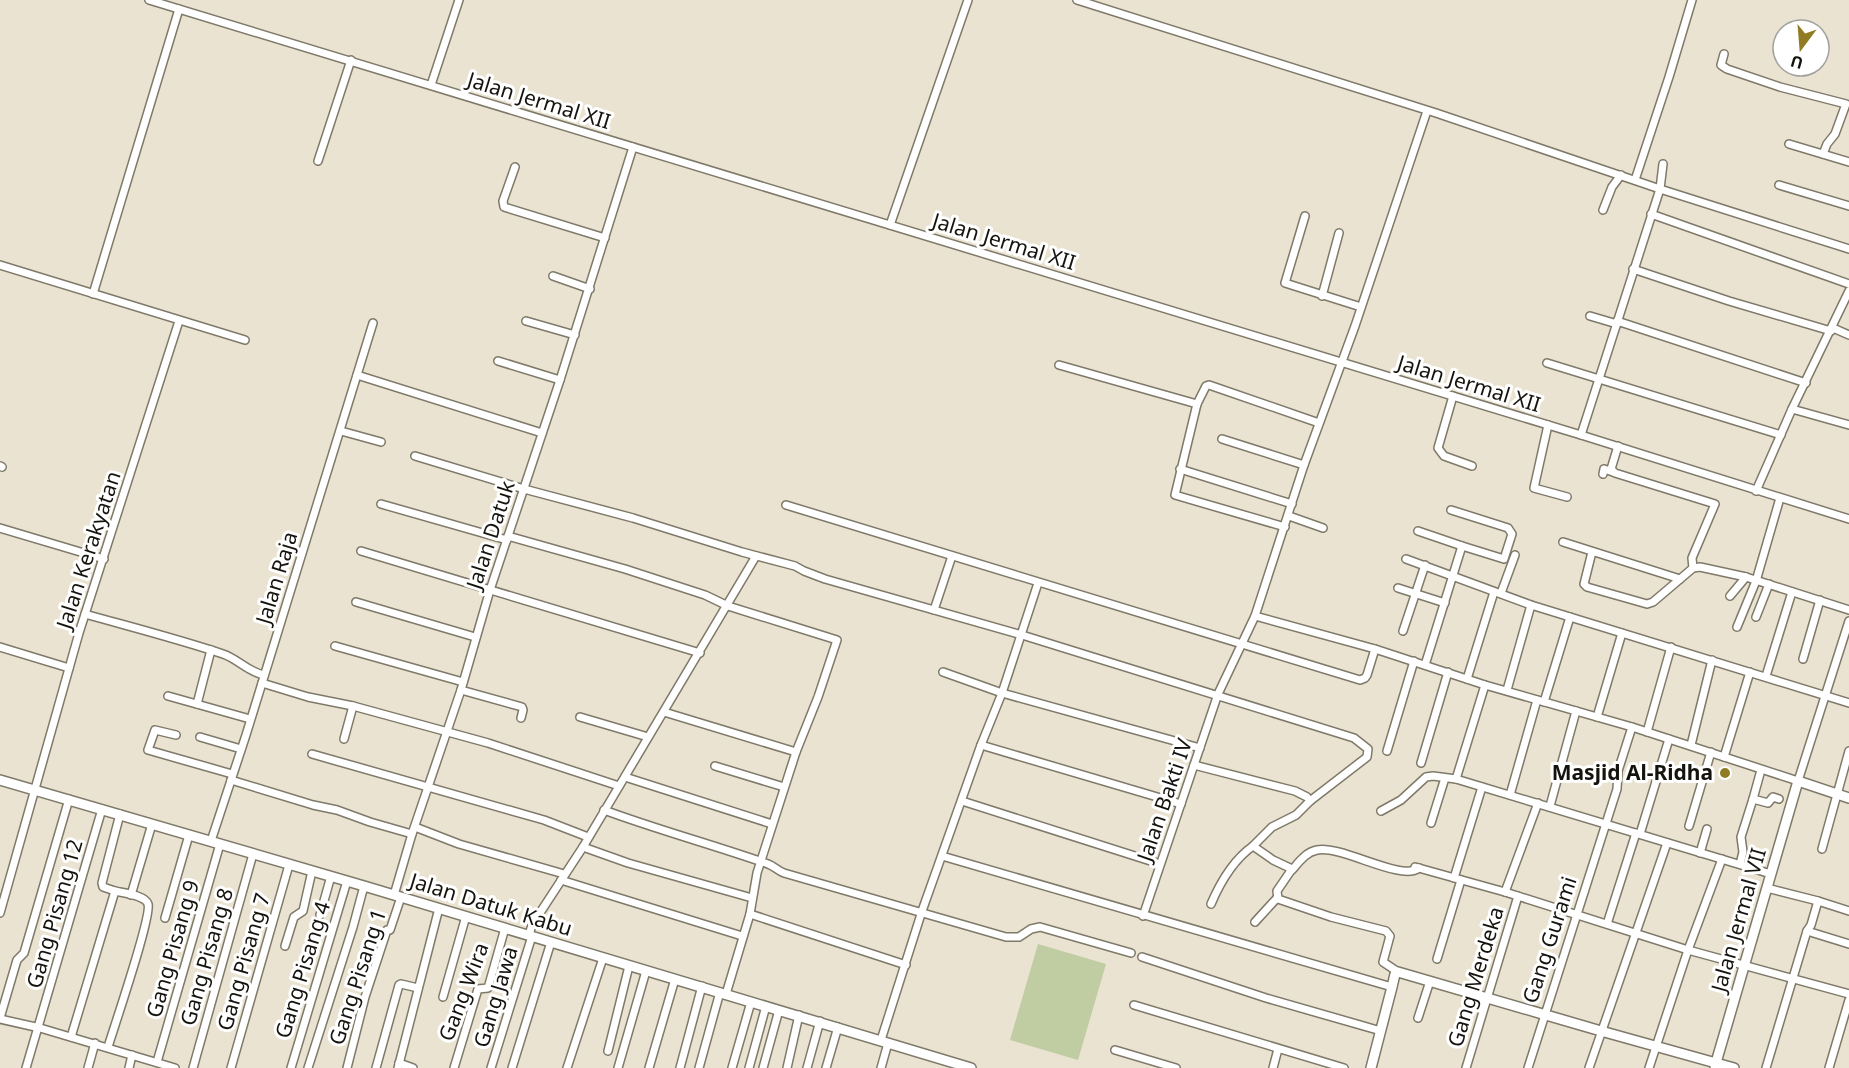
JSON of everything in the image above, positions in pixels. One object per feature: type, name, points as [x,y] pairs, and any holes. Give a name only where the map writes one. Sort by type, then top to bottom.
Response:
[{"type":"street","name":"Jalan Jermal XII","points":[[149,0],[1618,446],[1849,519]]},
{"type":"street","points":[[431,85],[459,0]]},
{"type":"street","points":[[890,225],[969,0]]},
{"type":"street","points":[[1077,0],[1849,249]]},
{"type":"street","points":[[1635,180],[1692,0]]},
{"type":"street","points":[[93,294],[179,9]]},
{"type":"street","points":[[1724,54],[1721,63],[1724,68],[1780,87],[1846,104],[1846,113],[1823,154]]},
{"type":"street","points":[[318,161],[351,60]]},
{"type":"street","name":"Jalan Bakti IV","points":[[1143,916],[1218,694],[1255,616],[1318,423],[1361,307],[1427,111]]},
{"type":"street","points":[[1790,144],[1849,162]]},
{"type":"street","name":"Jalan Datuk","points":[[397,896],[413,830],[590,289],[633,147]]},
{"type":"street","points":[[1581,435],[1660,189],[1663,164]]},
{"type":"street","points":[[515,167],[503,201],[504,207],[605,238]]},
{"type":"street","points":[[1603,210],[1612,188],[1621,175]]},
{"type":"street","points":[[1779,185],[1849,206]]},
{"type":"street","points":[[1651,214],[1849,284]]},
{"type":"street","points":[[1305,216],[1285,282],[1288,285],[1361,307]]},
{"type":"street","points":[[1322,296],[1339,233]]},
{"type":"street","points":[[0,265],[245,340]]},
{"type":"street","points":[[1633,269],[1729,301],[1849,335]]},
{"type":"street","points":[[553,276],[590,289]]},
{"type":"street","points":[[1756,490],[1849,291]]},
{"type":"street","points":[[1590,316],[1806,383]]},
{"type":"street","name":"Jalan Kerakyatan","points":[[0,913],[85,614],[179,321]]},
{"type":"street","points":[[526,321],[575,335]]},
{"type":"street","name":"Jalan Raja","points":[[216,843],[232,777],[343,432],[373,323]]},
{"type":"street","points":[[498,361],[560,380]]},
{"type":"street","points":[[1547,363],[1780,435]]},
{"type":"street","points":[[1059,365],[1197,404]]},
{"type":"street","points":[[357,375],[542,433]]},
{"type":"street","points":[[1285,527],[1175,495],[1197,404],[1201,392],[1209,385],[1318,423]]},
{"type":"street","points":[[1453,396],[1438,448],[1444,456],[1472,466]]},
{"type":"street","points":[[1792,409],[1849,425]]},
{"type":"street","points":[[1548,425],[1534,488],[1567,497]]},
{"type":"street","points":[[343,432],[381,442]]},
{"type":"street","points":[[1222,439],[1304,465]]},
{"type":"street","points":[[1612,472],[1618,446]]},
{"type":"street","points":[[415,456],[795,566],[804,572],[825,579],[1218,694],[1344,734],[1359,741],[1368,749],[1367,757],[1362,762],[1310,801],[1296,815],[1272,827],[1245,852],[1231,868],[1211,904]]},
{"type":"street","points":[[1180,469],[1292,504]]},
{"type":"street","points":[[1603,474],[1604,469],[1715,504],[1692,558],[1693,568]]},
{"type":"street","points":[[1737,627],[1756,580],[1780,498]]},
{"type":"street","points":[[381,504],[625,569],[705,594],[728,606],[837,640],[772,824],[752,898],[750,914],[699,1068]]},
{"type":"street","points":[[786,505],[1363,680],[1367,675],[1374,649]]},
{"type":"street","points":[[1418,531],[1504,559],[1512,532],[1508,528],[1451,510]]},
{"type":"street","points":[[1289,516],[1323,528]]},
{"type":"street","points":[[0,528],[104,559]]},
{"type":"street","points":[[1563,542],[1680,579]]},
{"type":"street","points":[[1425,665],[1462,546]]},
{"type":"street","points":[[361,551],[700,653]]},
{"type":"street","points":[[1592,552],[1583,581],[1587,587],[1647,604],[1653,602],[1693,568],[1715,569],[1756,580],[1849,610]]},
{"type":"street","points":[[1467,679],[1498,592],[1515,555]]},
{"type":"street","name":"Gang Jawa","points":[[491,1068],[531,933],[756,556]]},
{"type":"street","points":[[934,610],[952,556]]},
{"type":"street","points":[[1406,559],[1493,589],[1531,605],[1849,703]]},
{"type":"street","points":[[1403,631],[1425,565]]},
{"type":"street","points":[[1730,596],[1746,578]]},
{"type":"street","points":[[881,1068],[884,1042],[922,911],[981,745],[1002,693],[1038,583]]},
{"type":"street","points":[[1756,617],[1769,584]]},
{"type":"street","points":[[1398,588],[1445,603]]},
{"type":"street","points":[[1766,676],[1792,592]]},
{"type":"street","points":[[1803,659],[1820,600]]},
{"type":"street","points":[[356,602],[475,637]]},
{"type":"street","points":[[1507,690],[1531,605]]},
{"type":"street","points":[[85,614],[211,650],[233,658],[252,672],[264,675]]},
{"type":"street","points":[[1255,616],[1374,649],[1485,685],[1691,745],[1849,798]]},
{"type":"street","points":[[1510,795],[1570,617]]},
{"type":"street","points":[[1798,781],[1849,621]]},
{"type":"street","points":[[1597,717],[1622,633]]},
{"type":"street","points":[[335,646],[522,707],[521,718]]},
{"type":"street","points":[[0,647],[69,668]]},
{"type":"street","points":[[1647,732],[1671,647]]},
{"type":"street","points":[[196,704],[211,650]]},
{"type":"street","points":[[1691,745],[1712,660]]},
{"type":"street","points":[[1387,750],[1414,661]]},
{"type":"street","points":[[943,672],[1002,693],[1200,748]]},
{"type":"street","points":[[1421,763],[1449,672]]},
{"type":"street","points":[[1724,757],[1750,672]]},
{"type":"street","points":[[262,683],[308,698],[353,706],[488,743],[619,786]]},
{"type":"street","points":[[1456,779],[1485,685]]},
{"type":"street","points":[[168,696],[250,719]]},
{"type":"street","points":[[344,739],[353,706]]},
{"type":"street","points":[[1550,807],[1576,711]]},
{"type":"street","points":[[664,712],[796,752]]},
{"type":"street","points":[[580,717],[648,737]]},
{"type":"street","name":"Gang Gurami","points":[[1528,1068],[1575,914],[1617,789],[1618,771],[1632,727]]},
{"type":"street","points":[[176,735],[154,730],[148,750],[302,802],[459,844],[742,936]]},
{"type":"street","points":[[200,737],[241,749]]},
{"type":"street","points":[[1607,924],[1669,739]]},
{"type":"street","points":[[981,745],[1181,804]]},
{"type":"street","points":[[1822,849],[1849,751]]},
{"type":"street","points":[[1689,826],[1710,752]]},
{"type":"street","points":[[312,754],[544,820],[588,837]]},
{"type":"street","points":[[1194,765],[1294,791],[1307,797],[1310,801]]},
{"type":"street","points":[[715,766],[784,787]]},
{"type":"street","points":[[1740,864],[1743,852],[1741,837],[1761,770]]},
{"type":"street","points":[[625,777],[772,824]]},
{"type":"street","points":[[1381,811],[1401,800],[1426,777],[1456,779],[1771,874]]},
{"type":"street","points":[[1431,823],[1445,778]]},
{"type":"street","name":"Jalan Datuk Kabu","points":[[0,780],[505,928],[531,933],[646,972],[726,990],[751,1002],[800,1015],[952,1065],[971,1068]]},
{"type":"street","name":"Jalan Jermal VII","points":[[1715,1065],[1798,781]]},
{"type":"street","points":[[1437,959],[1482,787]]},
{"type":"street","points":[[1753,799],[1768,803],[1773,796],[1779,798]]},
{"type":"street","points":[[69,800],[24,953],[17,960],[0,1018],[108,1047],[154,1064],[176,1068]]},
{"type":"street","points":[[962,801],[1160,864]]},
{"type":"street","points":[[1505,892],[1538,803]]},
{"type":"street","name":"Gang Pisang 12","points":[[26,1068],[40,1028],[102,809]]},
{"type":"street","points":[[604,810],[646,826],[686,836],[770,865],[784,873],[1006,937],[1019,937],[1031,929],[1040,927],[1131,953]]},
{"type":"street","points":[[108,1047],[143,932],[148,908],[148,903],[144,899],[102,886],[120,814]]},
{"type":"street","points":[[131,895],[152,824]]},
{"type":"street","points":[[1700,853],[1707,829]]},
{"type":"street","points":[[165,918],[189,835]]},
{"type":"street","name":"Gang Pisang 9","points":[[154,1064],[216,843]]},
{"type":"street","points":[[1589,1068],[1667,843]]},
{"type":"street","points":[[1252,846],[1273,860],[1291,867],[1292,870]]},
{"type":"street","points":[[583,847],[628,863],[752,898]]},
{"type":"street","points":[[1255,922],[1277,898],[1278,888],[1292,870],[1306,855],[1318,850],[1342,853],[1384,867],[1413,872],[1417,868],[1458,879],[1688,950],[1849,994]]},
{"type":"street","name":"Gang Pisang 8","points":[[193,1068],[253,854]]},
{"type":"street","points":[[942,856],[1392,987]]},
{"type":"street","points":[[1649,1068],[1688,950],[1722,859]]},
{"type":"street","name":"Gang Pisang 7","points":[[231,1068],[289,865]]},
{"type":"street","points":[[285,946],[294,917],[303,911],[312,871]]},
{"type":"street","points":[[320,915],[331,876]]},
{"type":"street","name":"Gang Pisang 4","points":[[291,1068],[347,881]]},
{"type":"street","points":[[308,1068],[364,886]]},
{"type":"street","points":[[1767,888],[1849,911]]},
{"type":"street","points":[[71,1037],[114,891]]},
{"type":"street","name":"Gang Pisang 1","points":[[346,1068],[365,997],[387,930],[390,930],[397,896]]},
{"type":"street","name":"Gang Merdeka","points":[[1466,1068],[1518,896]]},
{"type":"street","points":[[1277,898],[1284,902],[1386,931],[1390,936],[1383,962],[1398,972],[1656,1045],[1715,1065],[1734,1068]]},
{"type":"street","points":[[1766,1068],[1818,901]]},
{"type":"street","points":[[413,1068],[398,1066],[439,908]]},
{"type":"street","points":[[750,914],[906,965]]},
{"type":"street","points":[[443,997],[466,916]]},
{"type":"street","name":"Gang Wira","points":[[454,1068],[478,989],[488,988],[505,928]]},
{"type":"street","points":[[1807,931],[1849,944]]},
{"type":"street","points":[[512,1068],[552,942]]},
{"type":"street","points":[[1142,957],[1266,998],[1381,1031]]},
{"type":"street","points":[[567,1068],[603,958]]},
{"type":"street","points":[[608,1051],[616,1020],[616,1010],[629,966]]},
{"type":"street","points":[[618,1068],[646,972]]},
{"type":"street","points":[[1371,1068],[1395,974],[1398,972]]},
{"type":"street","points":[[649,1068],[675,979]]},
{"type":"street","points":[[1418,1018],[1430,981]]},
{"type":"street","points":[[376,1068],[399,985],[418,988]]},
{"type":"street","points":[[680,1068],[702,986]]},
{"type":"street","points":[[1828,1068],[1849,1000]]},
{"type":"street","points":[[732,1068],[751,1002]]},
{"type":"street","points":[[1134,1005],[1344,1068]]},
{"type":"street","points":[[749,1068],[766,1006]]},
{"type":"street","points":[[763,1068],[779,1010]]},
{"type":"street","points":[[788,1068],[800,1015]]},
{"type":"street","points":[[807,1068],[820,1022]]},
{"type":"street","points":[[826,1068],[838,1027]]},
{"type":"street","points":[[88,1068],[94,1043]]},
{"type":"street","points":[[1273,1068],[1278,1049]]},
{"type":"street","points":[[1115,1050],[1176,1068]]},
{"type":"street","points":[[129,1068],[132,1055]]},
{"type":"green space","points":[[1038,944],[1106,964],[1078,1060],[1010,1040]]},
{"type":"place","name":"Masjid Al-Ridha","points":[[1725,773]]}]
